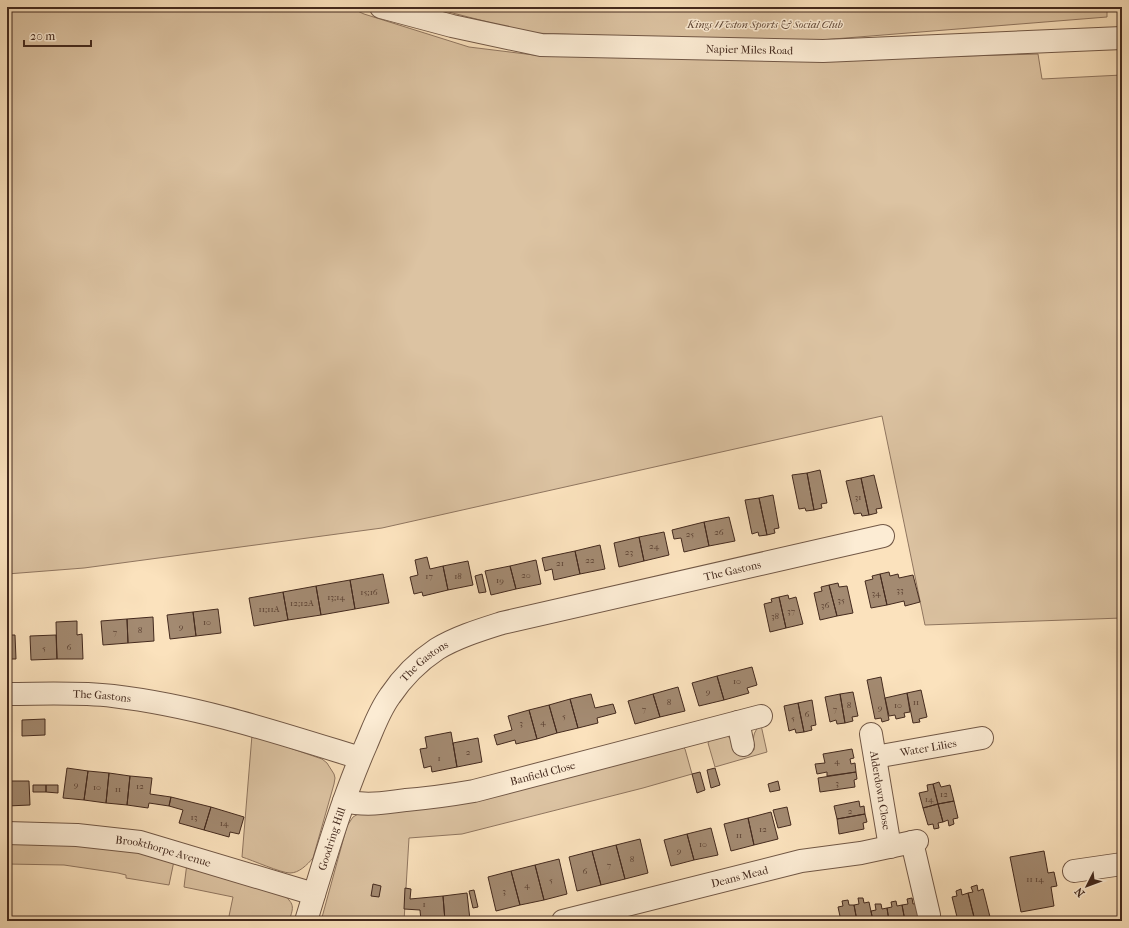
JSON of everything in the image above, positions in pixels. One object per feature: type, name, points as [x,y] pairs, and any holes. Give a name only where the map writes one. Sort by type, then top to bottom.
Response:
[{"type":"street","name":"Napier Miles Road","points":[[381,7],[452,26],[541,45],[823,51],[1122,38]]},
{"type":"street","name":"The Gastons","points":[[7,694],[90,694],[150,702],[259,726],[360,758],[380,712],[389,696],[403,679],[418,665],[436,650],[454,640],[502,623],[883,536]]},
{"type":"street","name":"Banfield Close","points":[[344,801],[374,804],[474,791],[761,716]]},
{"type":"street","points":[[738,722],[744,745]]},
{"type":"street","name":"Alderdown Close","points":[[871,734],[890,847]]},
{"type":"street","name":"Water Lilies","points":[[875,757],[982,738]]},
{"type":"street","name":"Goodring Hill","points":[[306,921],[344,801],[360,758]]},
{"type":"street","name":"Brookthorpe Avenue","points":[[7,833],[77,835],[140,842],[314,894]]},
{"type":"street","name":"Deans Mead","points":[[563,921],[801,861],[861,853],[915,841],[929,915]]},
{"type":"street","points":[[1074,871],[1098,859],[1122,864]]},
{"type":"green space","points":[[7,7],[349,7],[364,14],[469,47],[534,55],[819,60],[1038,54],[1042,79],[1122,75],[1122,618],[925,625],[882,416],[382,528],[84,568],[7,574]]},
{"type":"green space","name":"Kings Weston Sports & Social Club","points":[[429,7],[1107,7],[1107,17],[796,42],[531,33]]},
{"type":"green space","points":[[761,725],[767,752],[715,767],[708,743],[711,738],[725,734],[731,739],[740,754],[754,750],[754,736],[756,730]]},
{"type":"green space","points":[[252,735],[322,759],[327,763],[334,774],[334,784],[313,858],[297,872],[290,873],[280,871],[242,857]]},
{"type":"green space","points":[[681,745],[685,749],[692,774],[462,834],[409,838],[404,921],[321,921],[347,826],[353,817],[360,813]]},
{"type":"green space","points":[[7,842],[73,844],[143,853],[174,861],[169,885],[126,878],[126,875],[118,873],[64,865],[7,864]]},
{"type":"green space","points":[[187,863],[281,893],[289,900],[292,906],[289,921],[228,921],[233,897],[184,887]]},
{"type":"building","points":[[820,470],[827,503],[821,504],[822,508],[814,510],[807,473]]},
{"type":"building","points":[[807,473],[814,510],[806,511],[805,508],[799,509],[792,475]]},
{"type":"building","points":[[874,475],[882,508],[876,509],[877,513],[869,515],[861,478]]},
{"type":"building","points":[[861,478],[869,515],[862,516],[861,513],[854,514],[846,481]]},
{"type":"building","points":[[773,495],[779,528],[774,529],[775,533],[767,535],[759,498]]},
{"type":"building","points":[[759,498],[767,535],[759,536],[758,532],[752,534],[745,500]]},
{"type":"building","points":[[729,517],[735,541],[709,546],[704,522]]},
{"type":"building","points":[[704,522],[709,546],[684,552],[681,538],[674,539],[672,530]]},
{"type":"building","points":[[664,532],[669,555],[644,561],[639,537]]},
{"type":"building","points":[[639,537],[644,561],[619,567],[614,543]]},
{"type":"building","points":[[600,545],[605,569],[580,574],[575,551]]},
{"type":"building","points":[[575,551],[580,574],[554,580],[552,569],[545,571],[542,558]]},
{"type":"building","points":[[427,557],[430,569],[443,566],[448,590],[423,596],[422,592],[414,594],[410,577],[418,575],[415,560]]},
{"type":"building","points":[[536,560],[541,584],[516,589],[510,566]]},
{"type":"building","points":[[468,561],[473,585],[448,590],[443,566]]},
{"type":"building","points":[[510,566],[516,589],[491,595],[485,571]]},
{"type":"building","points":[[889,572],[890,576],[898,574],[899,578],[913,575],[920,602],[905,606],[904,601],[887,605],[880,574]]},
{"type":"building","points":[[383,574],[389,603],[355,609],[350,580]]},
{"type":"building","points":[[482,574],[486,592],[479,593],[475,576]]},
{"type":"building","points":[[880,574],[887,605],[871,608],[865,581],[873,579],[872,576]]},
{"type":"building","points":[[350,580],[355,609],[321,615],[316,586]]},
{"type":"building","points":[[838,583],[839,587],[847,586],[853,613],[837,616],[829,585]]},
{"type":"building","points":[[829,585],[837,616],[820,620],[814,593],[822,591],[821,587]]},
{"type":"building","points":[[316,586],[321,615],[288,620],[283,592]]},
{"type":"building","points":[[283,592],[288,620],[254,626],[249,598]]},
{"type":"building","points":[[788,595],[789,599],[796,597],[803,624],[786,628],[779,597]]},
{"type":"building","points":[[779,597],[786,628],[770,632],[764,604],[772,602],[771,599]]},
{"type":"building","points":[[218,609],[221,633],[196,636],[193,612]]},
{"type":"building","points":[[193,612],[196,636],[170,639],[167,615]]},
{"type":"building","points":[[153,617],[154,641],[128,643],[127,619]]},
{"type":"building","points":[[127,619],[128,643],[103,645],[101,621]]},
{"type":"building","points":[[77,621],[77,635],[82,634],[83,659],[57,659],[56,622]]},
{"type":"building","points":[[7,635],[15,635],[16,659],[7,659]]},
{"type":"building","points":[[56,635],[57,659],[31,660],[30,636]]},
{"type":"building","points":[[752,667],[757,685],[747,688],[749,693],[724,700],[717,676]]},
{"type":"building","points":[[717,676],[724,700],[699,706],[692,683]]},
{"type":"building","points":[[881,677],[889,720],[882,722],[881,718],[875,719],[867,680]]},
{"type":"building","points":[[678,687],[685,711],[660,717],[653,694]]},
{"type":"building","points":[[921,690],[927,717],[919,719],[920,722],[913,723],[907,693]]},
{"type":"building","points":[[853,692],[858,716],[852,717],[853,721],[845,723],[840,694]]},
{"type":"building","points":[[907,693],[910,712],[904,713],[905,717],[896,719],[895,715],[889,716],[885,698]]},
{"type":"building","points":[[591,694],[595,708],[613,704],[616,713],[597,718],[598,723],[578,728],[570,699]]},
{"type":"building","points":[[653,694],[660,717],[635,724],[628,701]]},
{"type":"building","points":[[840,694],[845,723],[837,724],[836,720],[830,722],[825,697]]},
{"type":"building","points":[[570,699],[578,728],[557,733],[549,705]]},
{"type":"building","points":[[812,700],[816,725],[811,726],[812,730],[804,732],[798,703]]},
{"type":"building","points":[[798,703],[804,732],[796,733],[795,729],[789,731],[784,706]]},
{"type":"building","points":[[549,705],[557,733],[537,739],[529,710]]},
{"type":"building","points":[[529,710],[537,739],[516,744],[515,740],[497,745],[494,735],[512,730],[508,716]]},
{"type":"building","points":[[45,719],[45,735],[22,736],[22,720]]},
{"type":"building","points":[[451,732],[457,767],[432,772],[431,766],[424,768],[420,749],[427,748],[425,737]]},
{"type":"building","points":[[478,738],[482,762],[457,767],[453,743]]},
{"type":"building","points":[[852,749],[854,758],[850,759],[851,764],[855,763],[856,772],[827,776],[827,772],[817,774],[815,764],[825,763],[823,754]]},
{"type":"building","points":[[67,768],[88,771],[84,800],[63,798]]},
{"type":"building","points":[[715,768],[720,785],[711,788],[707,770]]},
{"type":"building","points":[[88,771],[109,773],[106,803],[84,800]]},
{"type":"building","points":[[700,772],[705,790],[697,793],[692,774]]},
{"type":"building","points":[[856,772],[857,779],[854,780],[855,787],[820,792],[818,778]]},
{"type":"building","points":[[109,773],[130,776],[127,805],[106,803]]},
{"type":"building","points":[[130,776],[152,778],[150,794],[171,797],[169,806],[149,803],[148,808],[127,805]]},
{"type":"building","points":[[7,781],[29,781],[30,805],[7,806]]},
{"type":"building","points":[[778,781],[780,790],[770,792],[768,784]]},
{"type":"building","points":[[939,782],[941,787],[950,785],[954,801],[938,804],[933,784]]},
{"type":"building","points":[[933,784],[938,804],[923,808],[919,793],[928,791],[927,785]]},
{"type":"building","points":[[33,785],[46,785],[46,792],[33,792]]},
{"type":"building","points":[[46,785],[58,785],[58,793],[46,792]]},
{"type":"building","points":[[171,797],[211,807],[204,830],[179,823],[183,810],[169,806]]},
{"type":"building","points":[[859,801],[860,807],[864,806],[865,814],[837,819],[834,806]]},
{"type":"building","points":[[954,801],[958,818],[953,819],[954,824],[949,826],[948,820],[943,822],[938,804]]},
{"type":"building","points":[[938,804],[943,822],[938,823],[939,828],[934,829],[933,824],[928,825],[923,808]]},
{"type":"building","points":[[211,807],[244,817],[239,834],[230,832],[229,837],[204,830]]},
{"type":"building","points":[[787,807],[791,825],[778,828],[773,810]]},
{"type":"building","points":[[771,812],[778,839],[754,845],[748,818]]},
{"type":"building","points":[[865,814],[867,822],[863,823],[864,829],[839,834],[837,819]]},
{"type":"building","points":[[748,818],[754,845],[731,851],[724,824]]},
{"type":"building","points":[[711,828],[718,855],[694,860],[687,834]]},
{"type":"building","points":[[687,834],[694,860],[671,866],[664,840]]},
{"type":"building","points":[[640,839],[648,873],[625,879],[616,845]]},
{"type":"building","points":[[616,845],[625,879],[601,885],[592,851]]},
{"type":"building","points":[[592,851],[601,885],[577,891],[569,857]]},
{"type":"building","points":[[1044,851],[1048,873],[1054,872],[1057,886],[1051,887],[1054,906],[1021,912],[1010,857]]},
{"type":"building","points":[[559,859],[567,894],[544,900],[535,865]]},
{"type":"building","points":[[535,865],[544,900],[520,905],[511,871]]},
{"type":"building","points":[[511,871],[520,905],[496,911],[488,877]]},
{"type":"building","points":[[373,884],[381,886],[379,897],[371,896]]},
{"type":"building","points":[[977,885],[978,891],[983,889],[991,921],[975,921],[968,893],[973,892],[971,887]]},
{"type":"building","points":[[405,888],[411,889],[410,899],[443,896],[445,921],[421,921],[420,910],[404,909]]},
{"type":"building","points":[[961,889],[962,895],[968,893],[975,921],[958,921],[952,897],[957,896],[956,891]]},
{"type":"building","points":[[474,890],[478,907],[473,908],[469,891]]},
{"type":"building","points":[[467,893],[470,920],[445,921],[443,896]]},
{"type":"building","points":[[858,898],[863,898],[864,903],[869,902],[873,921],[857,921],[854,905],[859,904]]},
{"type":"building","points":[[912,898],[913,904],[918,903],[921,921],[905,921],[902,905],[908,904],[907,899]]},
{"type":"building","points":[[848,900],[849,905],[854,905],[857,921],[841,921],[838,907],[843,906],[842,901]]},
{"type":"building","points":[[896,901],[897,906],[902,905],[905,921],[889,921],[887,908],[892,907],[891,902]]},
{"type":"building","points":[[875,904],[881,904],[882,909],[887,908],[889,921],[873,921],[871,911],[876,910]]}]
